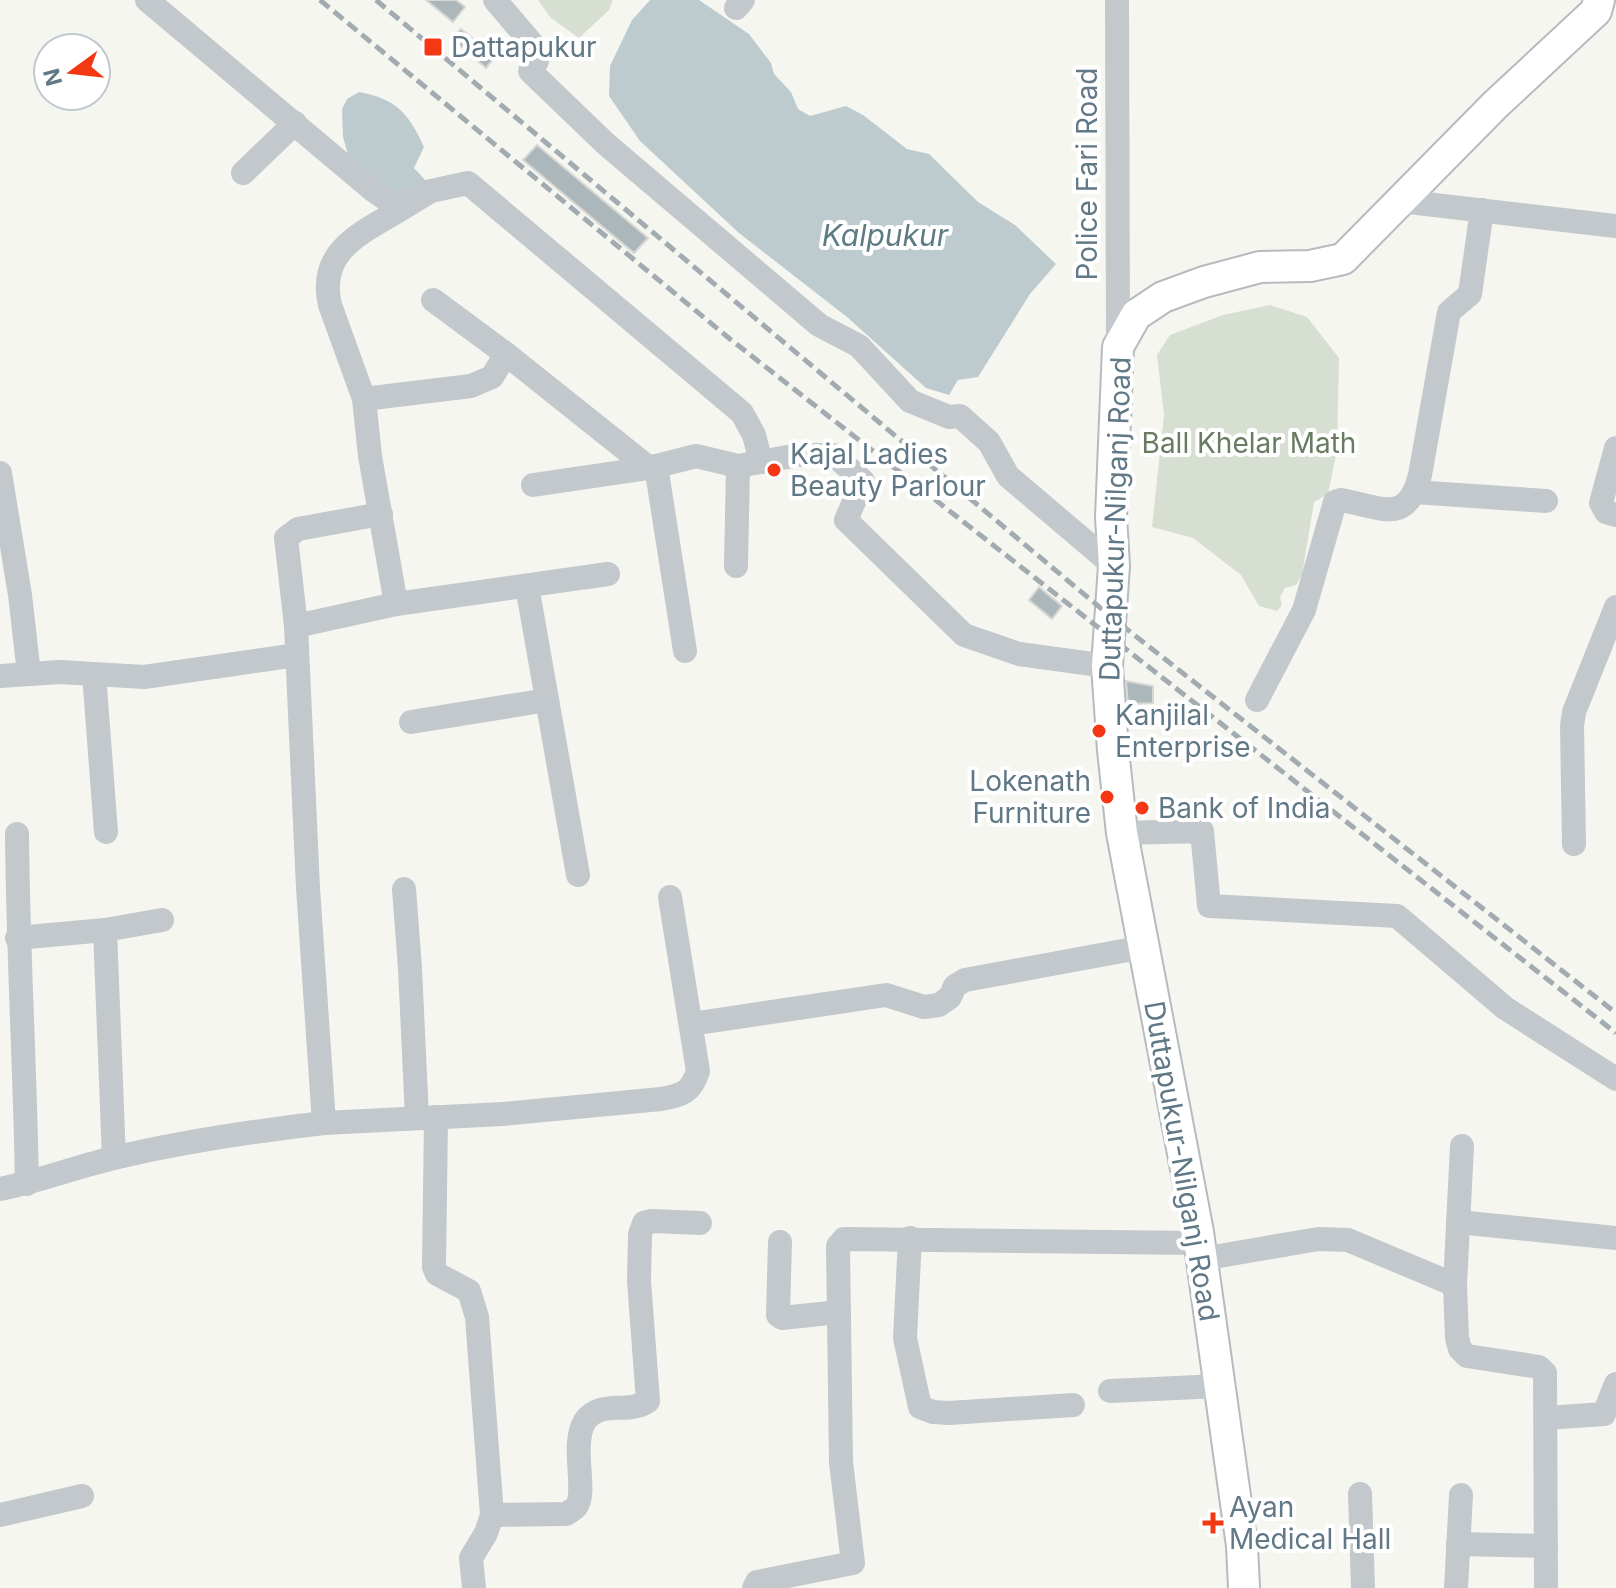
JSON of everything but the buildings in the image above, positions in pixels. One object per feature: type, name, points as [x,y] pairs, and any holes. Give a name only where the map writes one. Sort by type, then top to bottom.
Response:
[{"type":"main road","name":"Duttapukur-Nilganj Road","points":[[1244,1588],[1242,1546],[1201,1251],[1122,833],[1107,666],[1114,566],[1111,517],[1118,347],[1136,315],[1163,297],[1260,267],[1310,266],[1343,259],[1495,105],[1596,11],[1599,0]]},
{"type":"street","points":[[147,0],[373,190],[392,203],[411,203]]},
{"type":"street","points":[[495,0],[535,47],[537,61],[530,71],[606,144],[819,325],[859,346],[910,401],[949,417],[960,416],[989,442],[1008,476],[1114,566]]},
{"type":"street","name":"Police Fari Road","points":[[1117,0],[1118,347]]},
{"type":"street","points":[[243,173],[295,123]]},
{"type":"street","points":[[396,604],[364,399],[330,305],[327,291],[329,266],[340,248],[431,191],[468,183],[742,413],[754,435],[736,566]]},
{"type":"street","points":[[1400,201],[1616,226]]},
{"type":"street","points":[[1257,700],[1304,610],[1335,502],[1341,500],[1400,509],[1414,492],[1420,475],[1449,312],[1470,294],[1482,210]]},
{"type":"street","points":[[433,300],[652,467],[685,651]]},
{"type":"street","points":[[364,399],[471,386],[492,377],[506,354]]},
{"type":"street","points":[[1616,448],[1601,503],[1606,512],[1616,515]]},
{"type":"street","points":[[533,485],[652,467],[696,456],[750,464],[798,455],[834,455],[863,481],[846,520],[964,635],[1019,654],[1107,666]]},
{"type":"street","points":[[1,485],[20,595],[29,674]]},
{"type":"street","points":[[1414,492],[1546,501]]},
{"type":"street","points":[[324,1123],[308,888],[296,626],[286,538],[298,529],[381,514]]},
{"type":"street","points":[[296,626],[396,604],[608,574]]},
{"type":"street","points":[[527,586],[578,875]]},
{"type":"street","points":[[1574,844],[1574,712],[1616,607]]},
{"type":"street","points":[[0,676],[94,674],[144,677],[297,655]]},
{"type":"street","points":[[94,674],[106,832]]},
{"type":"street","points":[[411,722],[547,700]]},
{"type":"street","points":[[1122,833],[1202,831],[1209,906],[1397,916],[1505,1008],[1616,1079]]},
{"type":"street","points":[[17,834],[17,938],[25,1071],[27,1184]]},
{"type":"street","points":[[404,889],[427,1118],[434,1267],[437,1274],[469,1291],[477,1317],[492,1515],[486,1533],[471,1558],[474,1588]]},
{"type":"street","points":[[0,1189],[114,1158],[212,1136],[324,1123],[503,1114],[680,1095],[693,1086],[698,1071],[670,897]]},
{"type":"street","points":[[17,938],[105,930],[162,920]]},
{"type":"street","points":[[105,930],[114,1158]]},
{"type":"street","points":[[691,1024],[886,995],[924,1007],[939,1005],[950,997],[955,986],[965,980],[1144,947]]},
{"type":"street","points":[[1462,1146],[1455,1285],[1460,1349],[1467,1356],[1539,1367],[1545,1373],[1546,1588]]},
{"type":"street","points":[[1458,1222],[1616,1238]]},
{"type":"street","points":[[492,1515],[566,1514],[576,1508],[580,1500],[577,1446],[584,1422],[602,1408],[638,1406],[648,1401],[639,1281],[640,1234],[644,1223],[700,1223]]},
{"type":"street","points":[[910,1238],[905,1338],[920,1407],[949,1413],[1073,1405]]},
{"type":"street","points":[[754,1588],[757,1582],[853,1563],[841,1462],[838,1246],[844,1239],[910,1238],[1201,1251],[1318,1239],[1348,1240],[1455,1285]]},
{"type":"street","points":[[780,1242],[778,1315],[782,1318],[839,1312]]},
{"type":"street","points":[[1546,1418],[1604,1414],[1616,1384]]},
{"type":"street","points":[[1110,1391],[1220,1386]]},
{"type":"street","points":[[1360,1494],[1363,1588]]},
{"type":"street","points":[[1456,1588],[1461,1495]]},
{"type":"street","points":[[0,1515],[82,1496]]},
{"type":"street","points":[[1458,1544],[1546,1546]]},
{"type":"green space","points":[[538,0],[613,0],[609,10],[579,38],[551,18]]},
{"type":"green space","name":"Ball Khelar Math","points":[[1270,305],[1307,317],[1339,358],[1337,451],[1328,494],[1314,502],[1302,575],[1296,585],[1285,588],[1280,597],[1282,605],[1277,611],[1259,606],[1241,575],[1193,538],[1152,527],[1164,415],[1157,355],[1170,335],[1223,315]]},
{"type":"water","name":"Kalpukur","points":[[650,0],[699,0],[749,34],[771,63],[774,74],[791,92],[798,109],[810,116],[846,106],[863,115],[907,149],[929,154],[978,202],[1015,225],[1056,264],[1030,294],[978,377],[958,380],[949,395],[926,388],[847,317],[739,233],[640,141],[609,96],[610,66],[632,20]]},
{"type":"water","points":[[359,92],[383,99],[400,110],[424,147],[414,168],[427,182],[410,195],[394,196],[349,158],[343,137],[342,109],[347,99]]},
{"type":"railway","points":[[320,0],[730,339],[1616,1033]]},
{"type":"railway","points":[[376,0],[1110,616],[1616,1013]]},
{"type":"place","name":"Dattapukur","points":[[433,47]]},
{"type":"place","name":"Kajal Ladies Beauty Parlour","points":[[774,470]]},
{"type":"place","name":"Kanjilal Enterprise","points":[[1099,731]]},
{"type":"place","name":"Lokenath Furniture","points":[[1107,797]]},
{"type":"place","name":"Bank of India","points":[[1142,808]]},
{"type":"place","name":"Ayan Medical Hall","points":[[1213,1523]]}]
